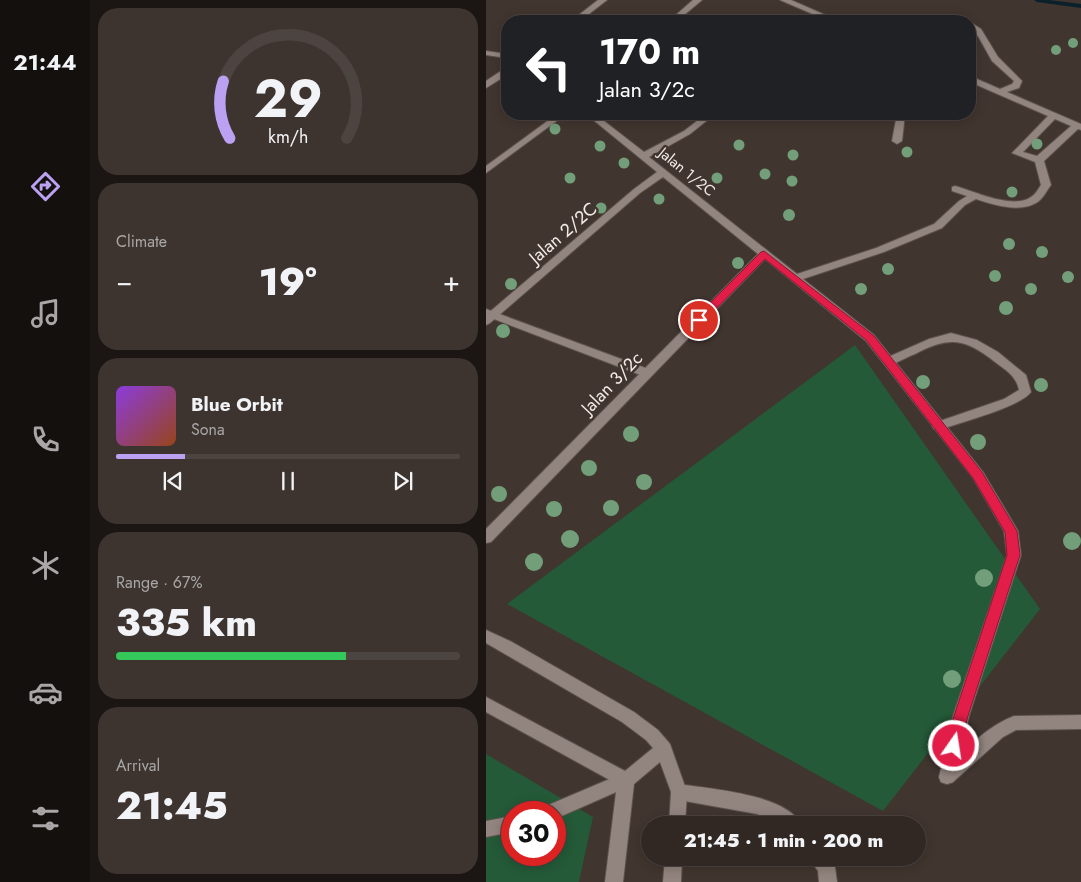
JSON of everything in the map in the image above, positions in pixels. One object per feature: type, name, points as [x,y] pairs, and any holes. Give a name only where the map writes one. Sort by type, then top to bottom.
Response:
[{"type":"street","points":[[583,15],[603,0]]},
{"type":"street","points":[[680,15],[698,0]]},
{"type":"street","points":[[784,0],[820,15]]},
{"type":"street","points":[[976,30],[983,36],[993,57],[1018,82],[1016,86],[999,92]]},
{"type":"street","points":[[486,53],[501,55]]},
{"type":"street","points":[[486,85],[501,75]]},
{"type":"street","points":[[976,82],[1079,126],[1040,160]]},
{"type":"street","points":[[1040,160],[1017,153],[1054,115]]},
{"type":"street","points":[[486,170],[554,120]]},
{"type":"street","name":"Jalan 1/2C","points":[[598,120],[870,338],[978,475],[1011,531],[1014,555],[961,716],[947,777],[997,732],[1014,723],[1081,722]]},
{"type":"street","points":[[643,156],[678,139],[704,120]]},
{"type":"street","points":[[897,142],[900,120]]},
{"type":"street","points":[[955,189],[1015,205],[1025,204],[1036,200],[1046,185],[1040,160]]},
{"type":"street","name":"Jalan 2/2C","points":[[488,316],[637,191],[664,172]]},
{"type":"street","points":[[795,278],[880,250],[938,226],[962,203],[976,195]]},
{"type":"street","name":"Jalan 3/2c","points":[[486,538],[764,254]]},
{"type":"street","points":[[488,316],[647,372]]},
{"type":"street","points":[[890,361],[939,338],[956,337],[978,344],[1022,378],[1025,392],[1008,402],[938,426]]},
{"type":"street","points":[[486,636],[507,646],[628,717],[652,735],[664,749],[679,792],[678,816]]},
{"type":"street","points":[[486,704],[626,780]]},
{"type":"street","points":[[566,806],[626,780],[664,749]]},
{"type":"street","points":[[614,882],[626,780]]},
{"type":"street","points":[[679,792],[748,803],[782,816]]},
{"type":"street","points":[[486,829],[501,826]]},
{"type":"street","points":[[672,882],[673,866]]},
{"type":"street","points":[[825,866],[828,882]]},
{"type":"green space","points":[[855,345],[1040,609],[883,811],[507,604]]},
{"type":"green space","points":[[486,754],[566,801],[501,801],[501,866],[566,866],[566,801],[593,817],[579,882],[486,882]]},
{"type":"waterway","points":[[1037,0],[1081,6]]},
{"type":"route","points":[[699,320],[764,254],[870,338],[978,475],[1011,531],[1014,555],[961,716],[954,746]]}]
